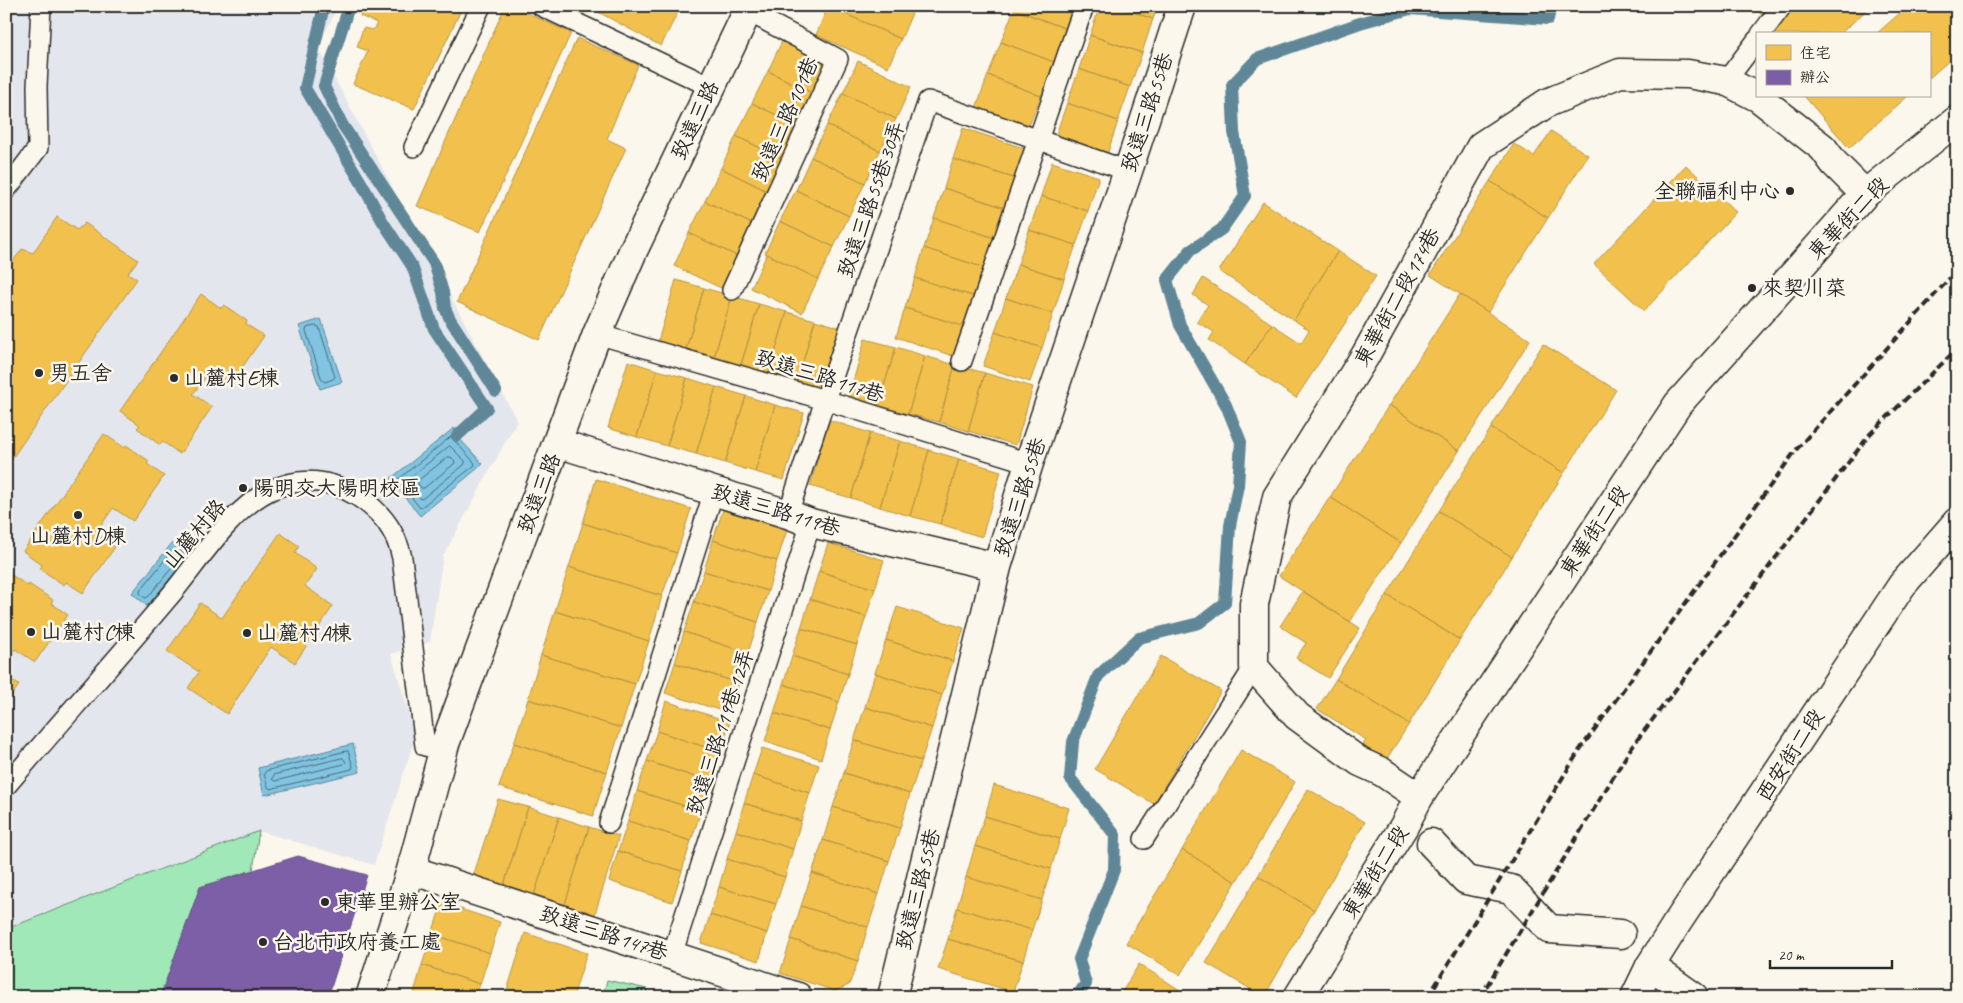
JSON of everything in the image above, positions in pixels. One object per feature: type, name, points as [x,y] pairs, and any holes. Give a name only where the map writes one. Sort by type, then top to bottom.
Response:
[{"type":"street","name":"致遠三路55巷","points":[[892,997],[998,567],[1029,463],[1182,6]]},
{"type":"street","name":"致遠三路","points":[[370,997],[411,870],[443,750],[597,334],[633,251],[749,9]]},
{"type":"street","name":"東華街二段174巷","points":[[1254,667],[1254,604],[1277,497],[1365,356],[1481,146],[1547,103],[1620,73],[1688,74],[1726,81],[1756,96]]},
{"type":"street","name":"東華街二段174巷","points":[[1759,98],[1823,148],[1834,163],[1866,194]]},
{"type":"street","name":"東華街二段","points":[[1298,997],[1404,826],[1419,797],[1678,404],[1866,194],[1957,120]]},
{"type":"street","name":"致遠三路119巷","points":[[558,443],[799,518],[998,567]]},
{"type":"street","name":"西安街二段","points":[[1635,997],[1650,966],[1902,586],[1957,522]]},
{"type":"street","points":[[1254,667],[1297,716],[1360,762],[1382,772],[1419,797]]},
{"type":"street","points":[[1431,843],[1466,880],[1511,889],[1550,929],[1621,934]]},
{"type":"street","name":"致遠三路147巷","points":[[411,870],[798,997]]},
{"type":"street","points":[[1650,966],[1694,997]]},
{"type":"lane","points":[[6,190],[38,148],[37,86],[40,6]]},
{"type":"lane","points":[[414,147],[481,6]]},
{"type":"lane","points":[[541,6],[711,88]]},
{"type":"lane","points":[[962,361],[1084,6]]},
{"type":"lane","points":[[1762,32],[1782,6]]},
{"type":"lane","name":"致遠三路101巷","points":[[732,290],[838,59],[749,9]]},
{"type":"lane","points":[[1726,81],[1756,41]]},
{"type":"lane","name":"致遠三路55巷30弄","points":[[799,518],[825,400],[928,101],[1128,171]]},
{"type":"lane","name":"致遠三路117巷","points":[[597,334],[825,400],[1029,463]]},
{"type":"lane","name":"山麓村路","points":[[6,786],[170,597],[231,522],[255,500],[268,492],[283,485],[310,480],[335,485],[363,500],[389,524],[395,535],[402,558],[425,746],[443,750]]},
{"type":"lane","points":[[610,823],[714,491]]},
{"type":"lane","name":"致遠三路119巷12弄","points":[[672,955],[799,518]]},
{"type":"lane","points":[[1144,840],[1254,667]]},
{"type":"shaded area","name":"陽明交大陽明校區","points":[[6,6],[338,6],[318,47],[517,421],[443,556],[430,642],[391,654],[416,735],[374,865],[259,831],[6,929]]},
{"type":"green space","points":[[259,831],[253,870],[200,887],[160,997],[6,997],[6,929]]},
{"type":"green space","points":[[607,980],[647,989],[646,997],[603,997]]},
{"type":"water","points":[[321,319],[342,382],[320,389],[299,326]]},
{"type":"water","points":[[454,428],[457,436],[483,464],[420,516],[390,479]]},
{"type":"water","points":[[172,543],[188,557],[147,606],[132,593]]},
{"type":"water","points":[[353,744],[360,772],[264,795],[258,768]]},
{"type":"building: 住宅","points":[[364,6],[463,6],[414,109],[353,84],[368,51],[357,47],[363,28],[373,30],[377,23],[360,16]]},
{"type":"building: 住宅","points":[[505,6],[512,6],[571,33],[480,232],[417,206]]},
{"type":"building: 住宅","points":[[570,6],[681,6],[661,46],[589,7],[583,15]]},
{"type":"building: 住宅","points":[[828,6],[903,6],[913,11],[901,39]]},
{"type":"building: 住宅","points":[[828,6],[901,39],[888,67],[816,35]]},
{"type":"building: 住宅","points":[[1015,6],[1075,6],[1067,29],[1014,9]]},
{"type":"building: 住宅","points":[[1100,6],[1116,6],[1153,19],[1142,53],[1090,35]]},
{"type":"building: 住宅","points":[[1116,6],[1158,6],[1153,19]]},
{"type":"building: 住宅","points":[[1762,6],[1871,6],[1842,32],[1771,32],[1774,29],[1757,10]]},
{"type":"building: 住宅","points":[[1908,6],[1957,6],[1957,54],[1930,77],[1930,32],[1878,32]]},
{"type":"building: 住宅","points":[[1014,9],[1067,29],[1054,62],[1001,42]]},
{"type":"building: 住宅","points":[[1090,35],[1142,53],[1130,87],[1079,69]]},
{"type":"building: 住宅","points":[[577,38],[638,65],[607,139],[626,148],[539,340],[457,302]]},
{"type":"building: 住宅","points":[[783,39],[830,61],[814,94],[768,71]]},
{"type":"building: 住宅","points":[[1001,42],[1054,62],[1041,96],[988,75]]},
{"type":"building: 住宅","points":[[858,61],[911,87],[896,119],[843,93]]},
{"type":"building: 住宅","points":[[1079,69],[1130,87],[1118,121],[1067,103]]},
{"type":"building: 住宅","points":[[768,71],[814,94],[799,126],[752,103]]},
{"type":"building: 住宅","points":[[988,75],[1041,96],[1028,128],[976,108]]},
{"type":"building: 住宅","points":[[843,93],[896,119],[880,151],[827,125]]},
{"type":"building: 住宅","points":[[1806,98],[1906,98],[1849,148]]},
{"type":"building: 住宅","points":[[752,103],[799,126],[783,159],[736,136]]},
{"type":"building: 住宅","points":[[1067,103],[1118,121],[1107,155],[1055,137]]},
{"type":"building: 住宅","points":[[827,125],[880,151],[865,183],[811,157]]},
{"type":"building: 住宅","points":[[963,128],[1026,149],[1017,179],[953,159]]},
{"type":"building: 住宅","points":[[1551,131],[1588,155],[1548,218],[1490,181],[1514,144],[1534,156]]},
{"type":"building: 住宅","points":[[736,136],[783,159],[767,191],[721,168]]},
{"type":"building: 住宅","points":[[811,157],[865,183],[849,216],[796,190]]},
{"type":"building: 住宅","points":[[953,159],[1017,179],[1008,209],[944,188]]},
{"type":"building: 住宅","points":[[1052,162],[1099,177],[1088,211],[1041,196]]},
{"type":"building: 住宅","points":[[1686,165],[1736,212],[1644,311],[1594,264]]},
{"type":"building: 住宅","points":[[721,168],[767,191],[752,224],[705,201]]},
{"type":"building: 住宅","points":[[1490,181],[1548,218],[1488,312],[1430,275]]},
{"type":"building: 住宅","points":[[944,188],[1008,209],[998,239],[934,218]]},
{"type":"building: 住宅","points":[[796,190],[849,216],[834,247],[780,221]]},
{"type":"building: 住宅","points":[[1041,196],[1088,211],[1076,245],[1029,230]]},
{"type":"building: 住宅","points":[[705,201],[752,224],[737,256],[689,233]]},
{"type":"building: 住宅","points":[[1263,202],[1338,251],[1294,320],[1219,271]]},
{"type":"building: 住宅","name":"男五舍","points":[[57,217],[77,230],[85,223],[138,260],[128,273],[137,279],[6,467],[6,271],[22,249],[33,253]]},
{"type":"building: 住宅","points":[[934,218],[998,239],[988,269],[924,248]]},
{"type":"building: 住宅","points":[[780,221],[834,247],[818,279],[765,253]]},
{"type":"building: 住宅","points":[[1029,230],[1076,245],[1064,279],[1018,264]]},
{"type":"building: 住宅","points":[[689,233],[737,256],[721,288],[674,266]]},
{"type":"building: 住宅","points":[[924,248],[988,269],[979,298],[915,278]]},
{"type":"building: 住宅","points":[[1338,251],[1376,276],[1296,398],[1245,364],[1272,324],[1301,343],[1309,330],[1294,320]]},
{"type":"building: 住宅","points":[[767,254],[818,279],[802,313],[751,288]]},
{"type":"building: 住宅","points":[[1018,264],[1064,279],[1053,314],[1006,298]]},
{"type":"building: 住宅","points":[[915,278],[979,298],[969,328],[905,308]]},
{"type":"building: 住宅","points":[[1203,278],[1272,324],[1245,364],[1209,340],[1214,332],[1197,322],[1208,305],[1193,295]]},
{"type":"building: 住宅","points":[[676,280],[704,288],[686,349],[658,341]]},
{"type":"building: 住宅","points":[[704,288],[732,296],[714,357],[686,349]]},
{"type":"building: 住宅","name":"山麓村E棟","points":[[201,294],[221,308],[224,305],[247,321],[246,324],[264,336],[230,385],[210,371],[193,394],[212,407],[180,454],[163,442],[160,445],[137,428],[140,425],[120,411]]},
{"type":"building: 住宅","points":[[1460,294],[1530,340],[1459,451],[1389,405]]},
{"type":"building: 住宅","points":[[732,296],[759,304],[741,365],[714,357]]},
{"type":"building: 住宅","points":[[1006,298],[1053,314],[1042,348],[995,332]]},
{"type":"building: 住宅","points":[[759,304],[787,312],[769,373],[741,365]]},
{"type":"building: 住宅","points":[[905,308],[969,328],[959,358],[896,337]]},
{"type":"building: 住宅","points":[[787,312],[815,320],[797,382],[769,373]]},
{"type":"building: 住宅","points":[[815,320],[842,328],[824,390],[797,382]]},
{"type":"building: 住宅","points":[[995,332],[1042,348],[1030,382],[983,366]]},
{"type":"building: 住宅","points":[[865,339],[896,347],[878,405],[849,396]]},
{"type":"building: 住宅","points":[[1543,344],[1616,390],[1564,473],[1491,428]]},
{"type":"building: 住宅","points":[[896,347],[925,356],[908,414],[878,405]]},
{"type":"building: 住宅","points":[[925,356],[955,365],[939,422],[908,414]]},
{"type":"building: 住宅","points":[[628,361],[657,370],[637,437],[608,428]]},
{"type":"building: 住宅","points":[[955,365],[985,373],[968,431],[939,422]]},
{"type":"building: 住宅","points":[[657,370],[687,378],[667,446],[637,437]]},
{"type":"building: 住宅","points":[[985,373],[1033,387],[1016,445],[968,431]]},
{"type":"building: 住宅","points":[[687,378],[716,387],[696,454],[667,446]]},
{"type":"building: 住宅","points":[[716,387],[746,396],[725,463],[696,454]]},
{"type":"building: 住宅","points":[[746,396],[775,405],[755,472],[725,463]]},
{"type":"building: 住宅","points":[[775,405],[804,413],[784,480],[755,472]]},
{"type":"building: 住宅","points":[[1389,405],[1459,451],[1401,543],[1330,497]]},
{"type":"building: 住宅","points":[[829,420],[870,433],[851,498],[810,486]]},
{"type":"building: 住宅","points":[[1491,428],[1564,473],[1512,557],[1439,511]]},
{"type":"building: 住宅","points":[[870,433],[900,441],[880,507],[851,498]]},
{"type":"building: 住宅","name":"山麓村D棟","points":[[104,434],[125,448],[126,445],[149,461],[147,464],[164,476],[133,521],[113,508],[96,533],[115,547],[83,593],[66,582],[64,585],[40,569],[42,565],[23,551]]},
{"type":"building: 住宅","points":[[900,441],[929,450],[910,516],[880,507]]},
{"type":"building: 住宅","points":[[929,450],[959,459],[940,524],[910,516]]},
{"type":"building: 住宅","points":[[959,459],[1001,471],[982,537],[940,524]]},
{"type":"building: 住宅","points":[[596,479],[691,509],[677,553],[583,523]]},
{"type":"building: 住宅","points":[[1330,497],[1401,543],[1350,622],[1279,576]]},
{"type":"building: 住宅","points":[[723,510],[787,530],[777,561],[713,540]]},
{"type":"building: 住宅","points":[[1439,511],[1512,557],[1460,640],[1387,595]]},
{"type":"building: 住宅","points":[[583,523],[677,553],[662,596],[569,567]]},
{"type":"building: 住宅","name":"山麓村A棟","points":[[280,533],[299,546],[295,553],[317,569],[305,586],[333,606],[295,663],[271,647],[227,714],[188,688],[199,672],[167,651],[200,603],[222,618]]},
{"type":"building: 住宅","points":[[713,540],[777,561],[768,591],[704,571]]},
{"type":"building: 住宅","points":[[828,543],[884,560],[875,589],[819,571]]},
{"type":"building: 住宅","points":[[569,567],[662,596],[649,641],[555,611]]},
{"type":"building: 住宅","points":[[704,571],[768,591],[758,622],[694,602]]},
{"type":"building: 住宅","points":[[819,571],[875,589],[866,617],[810,599]]},
{"type":"building: 住宅","name":"山麓村C棟","points":[[7,572],[53,600],[51,603],[68,615],[35,662],[15,649],[6,663]]},
{"type":"building: 住宅","points":[[1303,591],[1360,628],[1328,678],[1296,658],[1306,643],[1280,626]]},
{"type":"building: 住宅","points":[[1387,595],[1460,640],[1409,724],[1336,679]]},
{"type":"building: 住宅","points":[[810,599],[866,617],[857,645],[801,628]]},
{"type":"building: 住宅","points":[[694,602],[758,622],[748,653],[684,632]]},
{"type":"building: 住宅","points":[[897,607],[964,628],[953,661],[886,640]]},
{"type":"building: 住宅","points":[[555,611],[649,641],[635,684],[541,655]]},
{"type":"building: 住宅","points":[[801,628],[857,645],[848,674],[792,656]]},
{"type":"building: 住宅","points":[[684,632],[748,653],[739,683],[675,663]]},
{"type":"building: 住宅","points":[[886,640],[953,661],[942,695],[875,673]]},
{"type":"building: 住宅","points":[[541,655],[635,684],[621,728],[528,699]]},
{"type":"building: 住宅","points":[[792,656],[848,674],[839,702],[783,684]]},
{"type":"building: 住宅","points":[[1161,656],[1221,691],[1154,804],[1095,769]]},
{"type":"building: 住宅","points":[[675,663],[739,683],[729,713],[665,693]]},
{"type":"building: 住宅","points":[[875,673],[942,695],[932,728],[865,707]]},
{"type":"building: 住宅","name":"山麓村C棟","points":[[6,677],[19,685],[6,704]]},
{"type":"building: 住宅","points":[[1336,679],[1409,724],[1381,768],[1358,754],[1366,740],[1317,709]]},
{"type":"building: 住宅","points":[[783,684],[839,702],[830,730],[774,713]]},
{"type":"building: 住宅","points":[[528,699],[621,728],[607,772],[514,743]]},
{"type":"building: 住宅","points":[[666,701],[730,722],[720,752],[657,731]]},
{"type":"building: 住宅","points":[[865,707],[932,728],[921,761],[854,740]]},
{"type":"building: 住宅","points":[[774,713],[830,730],[821,759],[765,741]]},
{"type":"building: 住宅","points":[[657,731],[720,752],[710,782],[647,761]]},
{"type":"building: 住宅","points":[[854,740],[921,761],[910,794],[844,773]]},
{"type":"building: 住宅","points":[[514,743],[607,772],[593,816],[499,787]]},
{"type":"building: 住宅","points":[[762,748],[819,765],[810,793],[753,775]]},
{"type":"building: 住宅","points":[[1241,750],[1295,782],[1236,882],[1182,850]]},
{"type":"building: 住宅","points":[[647,761],[710,782],[701,811],[637,791]]},
{"type":"building: 住宅","points":[[844,773],[910,794],[900,828],[833,807]]},
{"type":"building: 住宅","points":[[753,775],[810,793],[801,821],[744,803]]},
{"type":"building: 住宅","points":[[994,785],[1069,808],[1060,839],[985,816]]},
{"type":"building: 住宅","points":[[1308,789],[1365,822],[1314,910],[1258,876]]},
{"type":"building: 住宅","points":[[637,791],[701,811],[691,841],[628,821]]},
{"type":"building: 住宅","points":[[498,799],[528,807],[500,898],[469,889]]},
{"type":"building: 住宅","points":[[744,803],[801,821],[793,849],[736,831]]},
{"type":"building: 住宅","points":[[528,807],[559,817],[530,908],[500,898]]},
{"type":"building: 住宅","points":[[833,807],[900,828],[889,861],[823,840]]},
{"type":"building: 住宅","points":[[985,816],[1060,839],[1051,869],[975,846]]},
{"type":"building: 住宅","points":[[559,817],[589,827],[561,917],[530,908]]},
{"type":"building: 住宅","points":[[628,821],[691,841],[682,871],[618,851]]},
{"type":"building: 住宅","points":[[589,827],[619,836],[591,927],[561,917]]},
{"type":"building: 住宅","points":[[736,831],[793,849],[785,877],[727,859]]},
{"type":"building: 住宅","points":[[823,840],[889,861],[879,894],[812,873]]},
{"type":"building: 住宅","points":[[975,846],[1051,869],[1042,900],[966,877]]},
{"type":"building: 住宅","points":[[1182,850],[1236,882],[1180,975],[1126,943]]},
{"type":"building: 住宅","points":[[618,851],[682,871],[672,902],[609,881]]},
{"type":"building: 住宅","points":[[727,859],[785,877],[776,904],[719,887]]},
{"type":"building: 住宅","points":[[812,873],[879,894],[868,927],[801,906]]},
{"type":"building: 住宅","points":[[1258,876],[1314,910],[1264,997],[1206,963]]},
{"type":"building: 住宅","points":[[966,877],[1042,900],[1032,930],[957,908]]},
{"type":"building: 住宅","points":[[719,887],[776,904],[767,933],[710,915]]},
{"type":"building: 住宅","points":[[442,903],[500,922],[490,953],[432,934]]},
{"type":"building: 住宅","points":[[801,906],[868,927],[858,961],[791,939]]},
{"type":"building: 住宅","points":[[957,908],[1032,930],[1023,961],[948,939]]},
{"type":"building: 住宅","points":[[710,915],[767,933],[759,961],[701,943]]},
{"type":"building: 住宅","points":[[525,933],[587,953],[573,997],[505,997]]},
{"type":"building: 住宅","points":[[432,934],[490,953],[480,984],[422,965]]},
{"type":"building: 住宅","points":[[791,939],[858,961],[849,985],[835,991],[780,973]]},
{"type":"building: 住宅","points":[[948,939],[1023,961],[1013,992],[938,969]]},
{"type":"building: 住宅","points":[[1139,964],[1191,997],[1119,997]]},
{"type":"building: 住宅","points":[[422,965],[480,984],[476,997],[413,996]]},
{"type":"building: 辦公","name":"台北市政府養工處","points":[[298,856],[367,875],[328,997],[160,997],[200,887]]},
{"type":"waterway","points":[[324,6],[305,88],[383,222],[412,266],[434,329],[487,408],[457,436]]},
{"type":"waterway","points":[[349,6],[324,86],[342,124],[434,263],[443,292],[445,308],[450,319],[496,391]]},
{"type":"waterway","points":[[1076,997],[1086,984],[1079,959],[1114,870],[1115,835],[1070,778],[1073,742],[1098,676],[1139,638],[1199,623],[1225,603],[1230,526],[1238,485],[1241,442],[1226,405],[1180,325],[1167,280],[1190,251],[1222,229],[1245,196],[1234,132],[1232,85],[1257,59],[1360,23],[1410,9],[1548,19],[1551,6]]},
{"type":"railway","points":[[1428,997],[1579,751],[1796,450],[1957,270]]},
{"type":"railway","points":[[1480,997],[1631,748],[1870,434],[1957,349]]},
{"type":"place","name":"全聯福利中心","points":[[1790,191]]},
{"type":"place","name":"來契川菜","points":[[1752,288]]},
{"type":"place","name":"男五舍","points":[[39,373]]},
{"type":"place","name":"山麓村E棟","points":[[174,378]]},
{"type":"place","name":"陽明交大陽明校區","points":[[243,488]]},
{"type":"place","name":"山麓村D棟","points":[[78,515]]},
{"type":"place","name":"山麓村C棟","points":[[31,632]]},
{"type":"place","name":"山麓村A棟","points":[[247,633]]},
{"type":"place","name":"東華里辦公室","points":[[325,902]]},
{"type":"place","name":"台北市政府養工處","points":[[263,942]]}]
